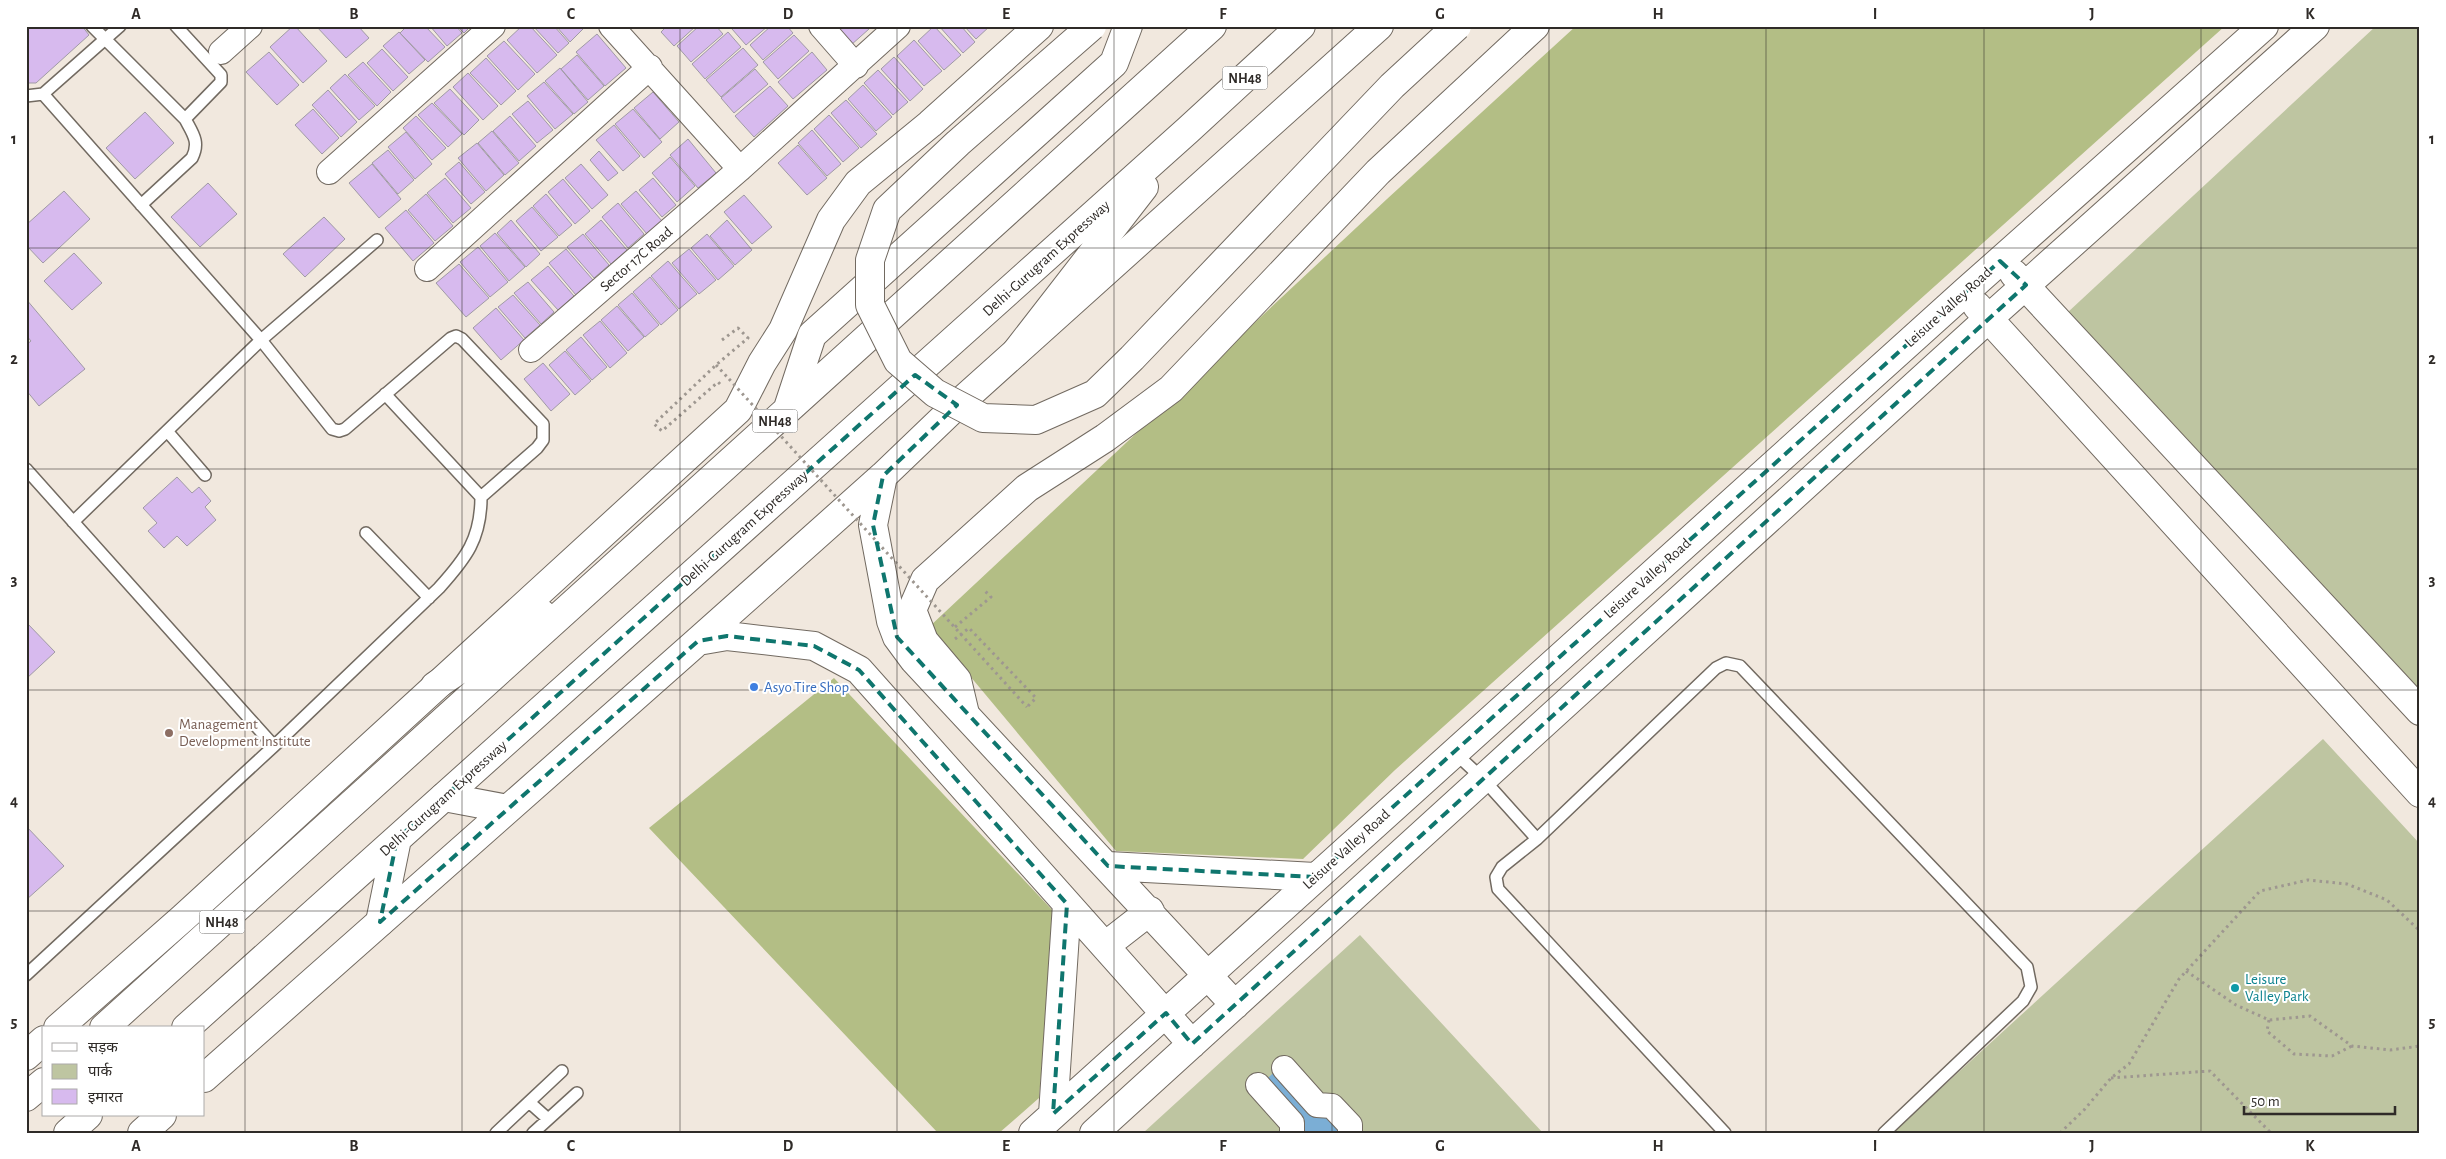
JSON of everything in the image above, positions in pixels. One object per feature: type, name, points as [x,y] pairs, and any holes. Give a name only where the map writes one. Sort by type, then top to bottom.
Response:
[{"type":"main road","points":[[60,1026],[183,918],[738,410],[762,363],[783,330],[831,220],[858,183],[930,124],[1039,26]]},
{"type":"main road","points":[[1092,26],[958,144],[887,210],[870,260],[870,305],[898,361],[935,393],[983,418],[1036,420],[1095,394],[1132,358],[1392,86],[1457,26]]},
{"type":"main road","points":[[788,409],[812,335],[1114,63],[1128,26]]},
{"type":"main road","name":"NH48","points":[[106,1026],[1212,26]]},
{"type":"main road","name":"Delhi-Gurugram Expressway","points":[[188,1026],[1188,130],[1301,26]]},
{"type":"main road","points":[[205,1077],[883,476],[1016,352],[1379,26]]},
{"type":"main road","points":[[965,714],[957,680],[924,641],[912,610],[925,580],[1027,488],[1105,438],[1171,389],[1378,172],[1535,26]]},
{"type":"main road","name":"Leisure Valley Road","points":[[1033,1133],[1966,291],[2264,26]]},
{"type":"main road","points":[[1094,1133],[2026,285],[2315,26]]},
{"type":"main road","points":[[1016,352],[1188,130]]},
{"type":"main road","points":[[2000,261],[2026,285],[2420,711]]},
{"type":"main road","points":[[1966,291],[1988,320],[2420,793]]},
{"type":"main road","points":[[883,476],[873,525],[890,621],[897,637],[914,660],[1236,1005]]},
{"type":"main road","points":[[435,686],[620,562]]},
{"type":"main road","points":[[698,641],[727,636],[814,646],[859,670],[1192,1044]]},
{"type":"main road","points":[[444,797],[508,809]]},
{"type":"main road","points":[[380,922],[397,839]]},
{"type":"main road","points":[[1108,866],[1315,877]]},
{"type":"main road","points":[[1053,1114],[1067,904]]},
{"type":"main road","points":[[1105,946],[1150,912]]},
{"type":"main road","points":[[26,1056],[42,1042]]},
{"type":"main road","points":[[26,1097],[42,1084]]},
{"type":"main road","points":[[68,1133],[87,1116]]},
{"type":"main road","points":[[142,1133],[161,1116]]},
{"type":"street","points":[[221,52],[250,26]]},
{"type":"street","points":[[328,172],[493,26]]},
{"type":"street","points":[[611,26],[740,169]]},
{"type":"street","points":[[821,26],[856,66]]},
{"type":"street","name":"Sector 17C Road","points":[[532,350],[740,169],[898,26]]},
{"type":"street","points":[[427,269],[650,67]]},
{"type":"street","points":[[1284,1068],[1318,1105],[1332,1106],[1350,1126],[1350,1133]]},
{"type":"street","points":[[1258,1085],[1292,1123],[1292,1133]]},
{"type":"lane","points":[[92,26],[184,120],[197,141],[197,148],[192,158],[141,205]]},
{"type":"lane","points":[[26,96],[43,94],[120,26]]},
{"type":"lane","points":[[176,26],[221,75],[221,82],[184,120]]},
{"type":"lane","points":[[26,975],[274,746],[429,598],[463,562],[476,538],[481,497],[537,448],[543,440],[543,424],[456,336],[451,338],[384,394],[345,429],[339,431],[332,429],[261,340],[43,94]]},
{"type":"lane","points":[[73,522],[261,340],[377,240]]},
{"type":"lane","points":[[384,394],[481,497]]},
{"type":"lane","points":[[167,431],[205,475]]},
{"type":"lane","points":[[26,470],[274,746]]},
{"type":"lane","points":[[366,533],[429,598]]},
{"type":"lane","points":[[1725,1133],[1498,889],[1496,877],[1502,867],[1537,839],[1716,668],[1726,663],[1740,666],[2027,967],[2031,987],[2023,1001],[1884,1133]]},
{"type":"lane","points":[[1454,752],[1484,780],[1537,839]]},
{"type":"lane","points":[[496,1133],[562,1071]]},
{"type":"lane","points":[[532,1133],[577,1093]]},
{"type":"lane","points":[[529,1102],[548,1119]]},
{"type":"path","points":[[722,340],[738,328],[748,338],[716,365],[654,424],[662,431],[718,382],[722,386]]},
{"type":"path","points":[[716,365],[962,634],[1027,707],[1036,698],[969,628],[962,634],[955,639]]},
{"type":"path","points":[[955,627],[992,597],[984,590]]},
{"type":"path","points":[[2060,1133],[2084,1110],[2111,1078],[2129,1064],[2156,1016],[2186,971],[2260,891],[2308,880],[2347,884],[2387,900],[2420,931]]},
{"type":"path","points":[[2186,971],[2236,1005],[2269,1020],[2310,1016],[2352,1046],[2390,1050],[2420,1046]]},
{"type":"path","points":[[2269,1020],[2267,1031],[2294,1054],[2332,1056],[2352,1046]]},
{"type":"path","points":[[2111,1078],[2210,1071],[2271,1133]]},
{"type":"highlighted area","points":[[2000,261],[2026,285],[1192,1044],[1166,1013],[1053,1114],[1067,904],[859,670],[814,646],[727,636],[698,641],[380,922],[397,839],[915,375],[957,405],[883,476],[873,525],[897,637],[1108,866],[1315,877]]},
{"type":"green space","points":[[1576,26],[2225,26],[1395,770],[1303,859],[1116,851],[929,627],[1387,199]]},
{"type":"green space","points":[[2376,26],[2420,26],[2420,722],[2053,326]]},
{"type":"green space","points":[[834,678],[1055,913],[1039,1098],[999,1133],[938,1133],[649,828]]},
{"type":"green space","name":"Leisure Valley Park","points":[[2323,739],[2420,844],[2420,1133],[1892,1133]]},
{"type":"green space","points":[[1360,935],[1543,1133],[1143,1133]]},
{"type":"water","points":[[1280,1067],[1350,1133],[1292,1133],[1260,1085]]},
{"type":"building","points":[[26,26],[82,26],[89,35],[36,83],[26,83]]},
{"type":"building","points":[[293,26],[327,61],[303,83],[270,47]]},
{"type":"building","points":[[316,26],[358,26],[369,38],[346,58]]},
{"type":"building","points":[[407,26],[425,26],[445,47],[428,62],[400,33]]},
{"type":"building","points":[[430,26],[456,26],[462,33],[447,46]]},
{"type":"building","points":[[457,26],[471,26],[464,33]]},
{"type":"building","points":[[522,26],[530,26],[557,55],[537,73],[507,40]]},
{"type":"building","points":[[533,26],[554,26],[569,43],[558,53]]},
{"type":"building","points":[[556,26],[585,26],[585,27],[570,42]]},
{"type":"building","points":[[667,26],[696,26],[674,46],[661,32]]},
{"type":"building","points":[[699,26],[716,26],[723,34],[691,62],[677,46]]},
{"type":"building","points":[[735,26],[768,26],[746,45],[732,29]]},
{"type":"building","points":[[771,26],[787,26],[793,33],[763,60],[750,45]]},
{"type":"building","points":[[835,26],[867,26],[869,29],[851,45]]},
{"type":"building","points":[[934,26],[961,55],[944,70],[918,41]]},
{"type":"building","points":[[939,26],[961,26],[975,42],[963,53]]},
{"type":"building","points":[[964,26],[990,26],[976,39]]},
{"type":"building","points":[[399,32],[425,60],[409,74],[383,46]]},
{"type":"building","points":[[728,32],[741,47],[705,79],[692,64]]},
{"type":"building","points":[[597,34],[626,68],[605,86],[576,52]]},
{"type":"building","points":[[794,35],[809,51],[778,79],[763,62]]},
{"type":"building","points":[[914,40],[942,71],[924,86],[897,56]]},
{"type":"building","points":[[504,41],[535,74],[518,90],[487,56]]},
{"type":"building","points":[[743,48],[758,65],[721,97],[706,80]]},
{"type":"building","points":[[382,49],[408,77],[393,91],[367,63]]},
{"type":"building","points":[[269,52],[299,85],[277,105],[246,72]]},
{"type":"building","points":[[812,52],[827,70],[793,99],[778,82]]},
{"type":"building","points":[[577,55],[604,86],[588,100],[561,69]]},
{"type":"building","points":[[894,57],[923,89],[910,101],[881,69]]},
{"type":"building","points":[[486,58],[516,91],[501,105],[470,73]]},
{"type":"building","points":[[363,62],[391,92],[377,106],[348,75]]},
{"type":"building","points":[[560,68],[588,102],[574,114],[545,81]]},
{"type":"building","points":[[755,69],[768,84],[734,113],[721,98]]},
{"type":"building","points":[[878,70],[908,102],[893,115],[864,83]]},
{"type":"building","points":[[468,73],[498,106],[483,120],[453,87]]},
{"type":"building","points":[[345,74],[375,106],[359,120],[330,88]]},
{"type":"building","points":[[544,82],[573,114],[555,129],[527,96]]},
{"type":"building","points":[[863,85],[892,117],[876,131],[848,99]]},
{"type":"building","points":[[770,86],[788,106],[754,137],[735,116]]},
{"type":"building","points":[[450,89],[479,120],[464,135],[434,103]]},
{"type":"building","points":[[328,90],[357,122],[341,137],[312,105]]},
{"type":"building","points":[[653,92],[679,122],[660,139],[634,108]]},
{"type":"building","points":[[846,100],[877,134],[861,148],[831,113]]},
{"type":"building","points":[[528,101],[553,130],[537,143],[512,114]]},
{"type":"building","points":[[432,103],[462,134],[448,147],[418,115]]},
{"type":"building","points":[[313,109],[339,138],[322,154],[295,125]]},
{"type":"building","points":[[633,109],[662,142],[644,158],[615,124]]},
{"type":"building","points":[[145,112],[174,143],[135,179],[106,148]]},
{"type":"building","points":[[829,115],[859,148],[843,162],[814,129]]},
{"type":"building","points":[[416,116],[446,148],[432,160],[403,128]]},
{"type":"building","points":[[510,116],[536,146],[519,161],[493,131]]},
{"type":"building","points":[[614,125],[640,156],[623,171],[596,140]]},
{"type":"building","points":[[812,130],[841,164],[827,176],[798,143]]},
{"type":"building","points":[[492,131],[519,163],[505,175],[478,143]]},
{"type":"building","points":[[406,132],[432,164],[415,179],[388,147]]},
{"type":"building","points":[[688,139],[716,173],[698,188],[670,155]]},
{"type":"building","points":[[477,143],[504,175],[486,191],[458,158]]},
{"type":"building","points":[[798,145],[827,178],[807,195],[778,163]]},
{"type":"building","points":[[388,150],[414,180],[398,194],[372,163]]},
{"type":"building","points":[[599,151],[618,173],[608,181],[590,160]]},
{"type":"building","points":[[670,157],[695,186],[677,202],[652,173]]},
{"type":"building","points":[[459,162],[485,192],[471,204],[445,174]]},
{"type":"building","points":[[372,164],[401,199],[379,218],[349,183]]},
{"type":"building","points":[[581,164],[608,195],[592,209],[565,178]]},
{"type":"building","points":[[445,178],[471,208],[453,223],[427,193]]},
{"type":"building","points":[[653,178],[676,205],[662,217],[639,190]]},
{"type":"building","points":[[563,179],[590,211],[575,224],[548,192]]},
{"type":"building","points":[[208,183],[237,214],[200,247],[171,217]]},
{"type":"building","points":[[64,191],[90,219],[43,263],[26,245],[26,225]]},
{"type":"building","points":[[636,191],[662,221],[647,234],[621,204]]},
{"type":"building","points":[[426,194],[453,226],[435,241],[408,210]]},
{"type":"building","points":[[546,194],[572,225],[559,236],[533,206]]},
{"type":"building","points":[[744,195],[772,227],[752,244],[724,212]]},
{"type":"building","points":[[618,203],[644,234],[628,248],[602,217]]},
{"type":"building","points":[[532,207],[558,237],[541,251],[516,221]]},
{"type":"building","points":[[406,210],[434,243],[413,261],[385,228]]},
{"type":"building","points":[[324,217],[345,239],[305,277],[283,254]]},
{"type":"building","points":[[511,220],[540,254],[526,267],[497,233]]},
{"type":"building","points":[[601,220],[627,250],[611,264],[585,234]]},
{"type":"building","points":[[727,220],[752,250],[735,265],[710,236]]},
{"type":"building","points":[[495,233],[525,267],[509,281],[480,246]]},
{"type":"building","points":[[583,234],[609,265],[594,278],[567,247]]},
{"type":"building","points":[[707,234],[734,266],[718,280],[691,248]]},
{"type":"building","points":[[478,247],[508,282],[490,297],[460,262]]},
{"type":"building","points":[[566,249],[593,280],[576,295],[549,263]]},
{"type":"building","points":[[689,249],[716,280],[699,294],[672,263]]},
{"type":"building","points":[[74,253],[102,283],[72,310],[44,281]]},
{"type":"building","points":[[668,261],[697,294],[679,309],[651,276]]},
{"type":"building","points":[[459,264],[489,298],[466,317],[436,283]]},
{"type":"building","points":[[548,266],[574,296],[558,310],[531,280]]},
{"type":"building","points":[[650,277],[678,310],[661,325],[633,292]]},
{"type":"building","points":[[528,282],[554,312],[541,324],[514,293]]},
{"type":"building","points":[[632,293],[659,325],[645,337],[618,305]]},
{"type":"building","points":[[513,295],[540,325],[525,338],[498,307]]},
{"type":"building","points":[[26,299],[85,369],[39,406],[26,390],[26,345],[31,341],[26,335]]},
{"type":"building","points":[[617,306],[644,337],[628,351],[601,320]]},
{"type":"building","points":[[496,308],[524,340],[501,360],[473,328]]},
{"type":"building","points":[[600,321],[627,353],[610,368],[583,335]]},
{"type":"building","points":[[581,337],[607,367],[592,380],[566,350]]},
{"type":"building","points":[[565,351],[591,381],[575,395],[549,365]]},
{"type":"building","points":[[543,363],[570,394],[551,411],[524,379]]},
{"type":"building","points":[[177,477],[192,493],[199,487],[211,501],[205,507],[216,520],[187,546],[177,536],[164,548],[148,531],[157,523],[143,508]]},
{"type":"building","points":[[26,622],[55,652],[26,679]]},
{"type":"building","points":[[26,826],[64,866],[26,900]]},
{"type":"place","name":"Asyo Tire Shop","points":[[754,687]]},
{"type":"place","name":"Management Development Institute","points":[[169,733]]},
{"type":"place","name":"Leisure Valley Park","points":[[2235,988]]}]
